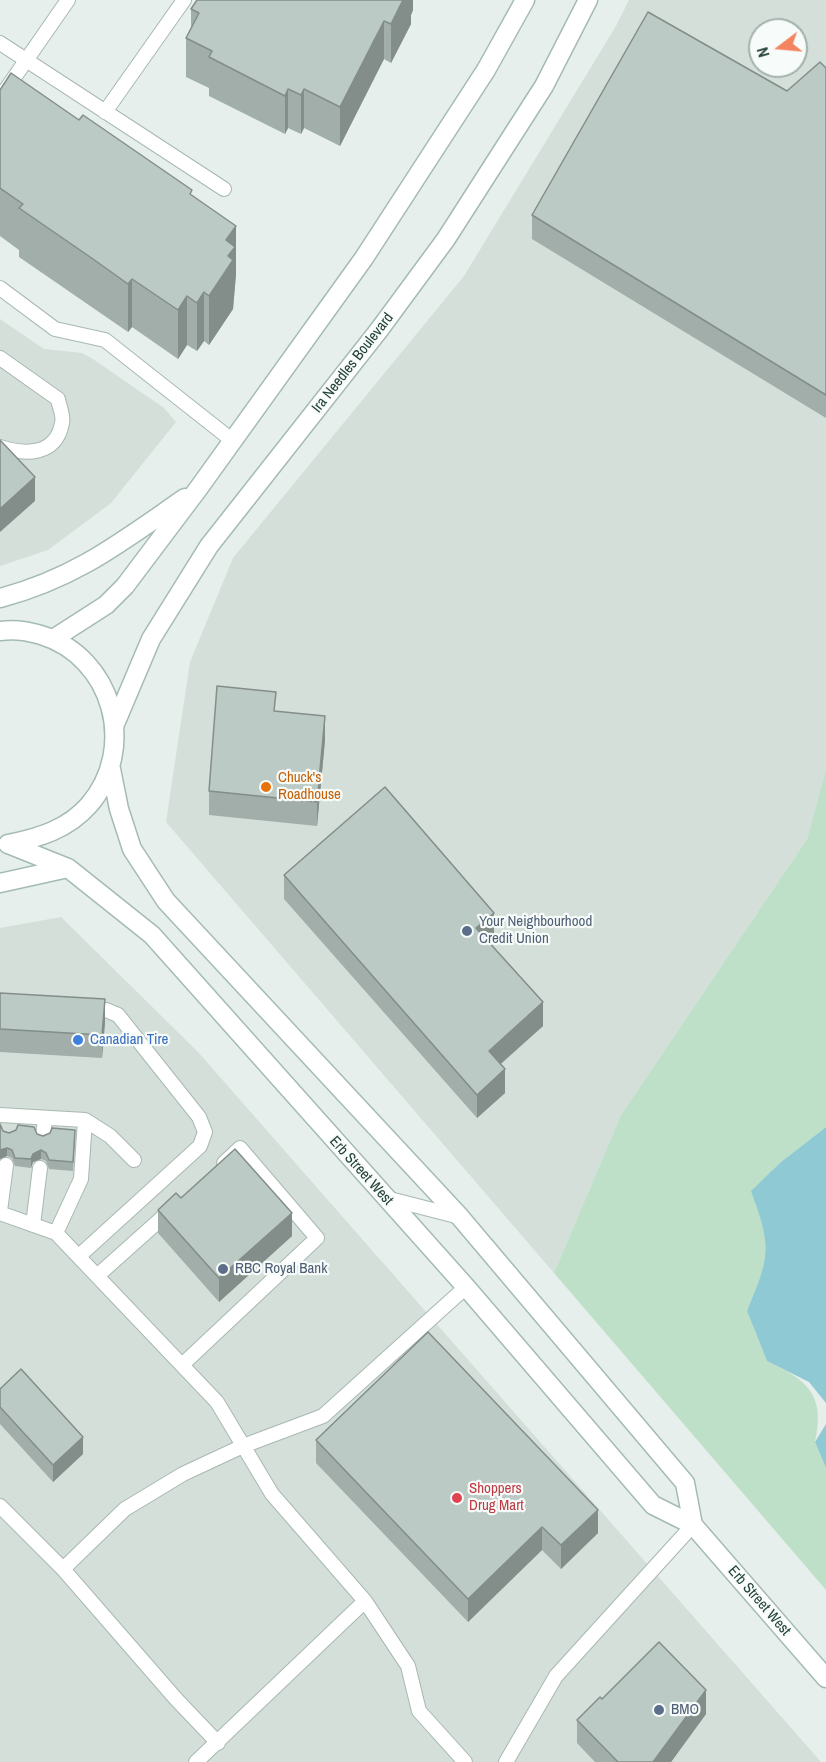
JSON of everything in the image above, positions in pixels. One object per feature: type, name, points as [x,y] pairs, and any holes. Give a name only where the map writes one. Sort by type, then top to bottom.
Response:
[{"type":"main road","points":[[53,639],[106,605],[125,586],[198,489],[395,210],[486,70],[525,0]]},
{"type":"main road","name":"Ira Needles Boulevard","points":[[115,723],[151,639],[209,546],[379,330],[446,239],[544,86],[588,0]]},
{"type":"main road","points":[[0,598],[35,589],[82,568],[198,489]]},
{"type":"main road","points":[[0,617],[71,649],[99,678],[109,700],[115,723],[116,747],[111,769],[101,790],[74,819],[35,839],[4,843]]},
{"type":"main road","points":[[0,631],[32,632]]},
{"type":"main road","points":[[111,769],[119,809],[132,849],[166,901],[460,1217],[685,1483],[693,1525]]},
{"type":"main road","name":"Erb Street West","points":[[4,843],[68,868],[152,935],[466,1287],[653,1505],[693,1525],[826,1678]]},
{"type":"main road","points":[[0,883],[68,868]]},
{"type":"lane","points":[[0,98],[68,0]]},
{"type":"lane","points":[[105,112],[184,0]]},
{"type":"lane","points":[[0,43],[224,189]]},
{"type":"lane","points":[[0,288],[55,329],[105,340],[233,441]]},
{"type":"lane","points":[[0,358],[58,399],[63,422],[55,440],[39,451],[20,454],[0,447]]},
{"type":"lane","points":[[71,1008],[106,1010],[118,1016],[199,1117],[205,1132],[200,1146],[79,1256]]},
{"type":"lane","points":[[9,1133],[6,1115],[85,1120],[110,1136],[134,1160]]},
{"type":"lane","points":[[43,1136],[45,1118]]},
{"type":"lane","points":[[56,1233],[81,1179],[85,1120]]},
{"type":"lane","points":[[182,1365],[317,1238],[240,1149],[213,1172]]},
{"type":"lane","points":[[6,1166],[0,1212],[56,1233],[217,1402],[272,1494],[365,1600],[408,1666],[419,1711],[465,1762]]},
{"type":"lane","points":[[33,1225],[40,1168]]},
{"type":"lane","points":[[97,1276],[186,1196]]},
{"type":"lane","points":[[386,1198],[460,1217]]},
{"type":"lane","points":[[63,1569],[124,1509],[183,1474],[243,1446],[323,1416],[466,1287]]},
{"type":"lane","points":[[0,1506],[63,1569],[176,1699],[218,1743]]},
{"type":"lane","points":[[506,1762],[556,1676],[693,1525]]},
{"type":"lane","points":[[196,1762],[365,1600]]},
{"type":"shaded area","points":[[629,0],[826,0],[826,769],[807,839],[621,1115],[554,1273],[166,822],[190,662],[233,558],[464,276],[616,26]]},
{"type":"shaded area","points":[[0,319],[44,349],[82,353],[93,359],[164,408],[176,422],[111,503],[48,550],[0,566]]},
{"type":"shaded area","points":[[61,917],[198,1052],[821,1762],[0,1762],[0,928]]},
{"type":"green space","points":[[826,769],[826,1127],[781,1162],[752,1191],[763,1226],[766,1252],[760,1277],[747,1311],[767,1361],[802,1382],[810,1390],[815,1400],[818,1425],[815,1442],[826,1468],[826,1590],[554,1273],[621,1115],[807,839]]},
{"type":"water","points":[[826,1127],[826,1403],[809,1382],[767,1361],[747,1311],[760,1277],[766,1252],[762,1226],[751,1191],[781,1162]]},
{"type":"water","points":[[826,1424],[826,1468],[815,1442]]},
{"type":"building","points":[[197,0],[403,0],[391,24],[384,21],[340,107],[304,89],[301,95],[288,89],[285,96],[209,57],[212,51],[186,38],[199,13],[191,9]]},
{"type":"building","points":[[648,12],[748,69],[748,78],[764,78],[787,91],[802,78],[808,78],[808,73],[820,62],[826,68],[826,395],[532,215]]},
{"type":"building","points":[[11,73],[79,120],[83,115],[192,190],[190,194],[236,226],[226,240],[235,247],[228,256],[233,260],[209,296],[204,292],[197,303],[187,296],[178,310],[132,279],[128,284],[19,208],[23,204],[0,188],[0,90]]},
{"type":"building","points":[[0,440],[35,477],[0,509]]},
{"type":"building","name":"Chuck's Roadhouse","points":[[217,686],[276,692],[274,711],[325,716],[317,802],[209,791]]},
{"type":"building","points":[[385,787],[494,913],[476,928],[543,1002],[489,1051],[505,1069],[477,1095],[284,875]]},
{"type":"building","points":[[0,993],[105,999],[102,1035],[0,1029]]},
{"type":"building","points":[[0,1124],[3,1131],[9,1133],[16,1130],[18,1125],[34,1127],[37,1134],[43,1136],[50,1133],[52,1128],[75,1130],[73,1162],[49,1160],[46,1153],[41,1150],[33,1154],[31,1159],[15,1158],[12,1150],[7,1148],[0,1150]]},
{"type":"building","name":"RBC Royal Bank","points":[[235,1149],[292,1213],[219,1278],[158,1210],[176,1193],[181,1198]]},
{"type":"building","name":"Shoppers Drug Mart","points":[[428,1332],[598,1510],[561,1545],[542,1527],[468,1599],[316,1440]]},
{"type":"building","points":[[21,1369],[83,1437],[53,1465],[0,1407],[0,1389]]},
{"type":"building","name":"BMO","points":[[659,1642],[706,1690],[653,1762],[618,1762],[577,1720],[600,1697],[602,1699]]},
{"type":"place","name":"Chuck's Roadhouse","points":[[266,787]]},
{"type":"place","name":"Your Neighbourhood Credit Union","points":[[467,931]]},
{"type":"place","name":"Canadian Tire","points":[[78,1040]]},
{"type":"place","name":"RBC Royal Bank","points":[[223,1269]]},
{"type":"place","name":"Shoppers Drug Mart","points":[[457,1498]]},
{"type":"place","name":"BMO","points":[[659,1710]]}]
